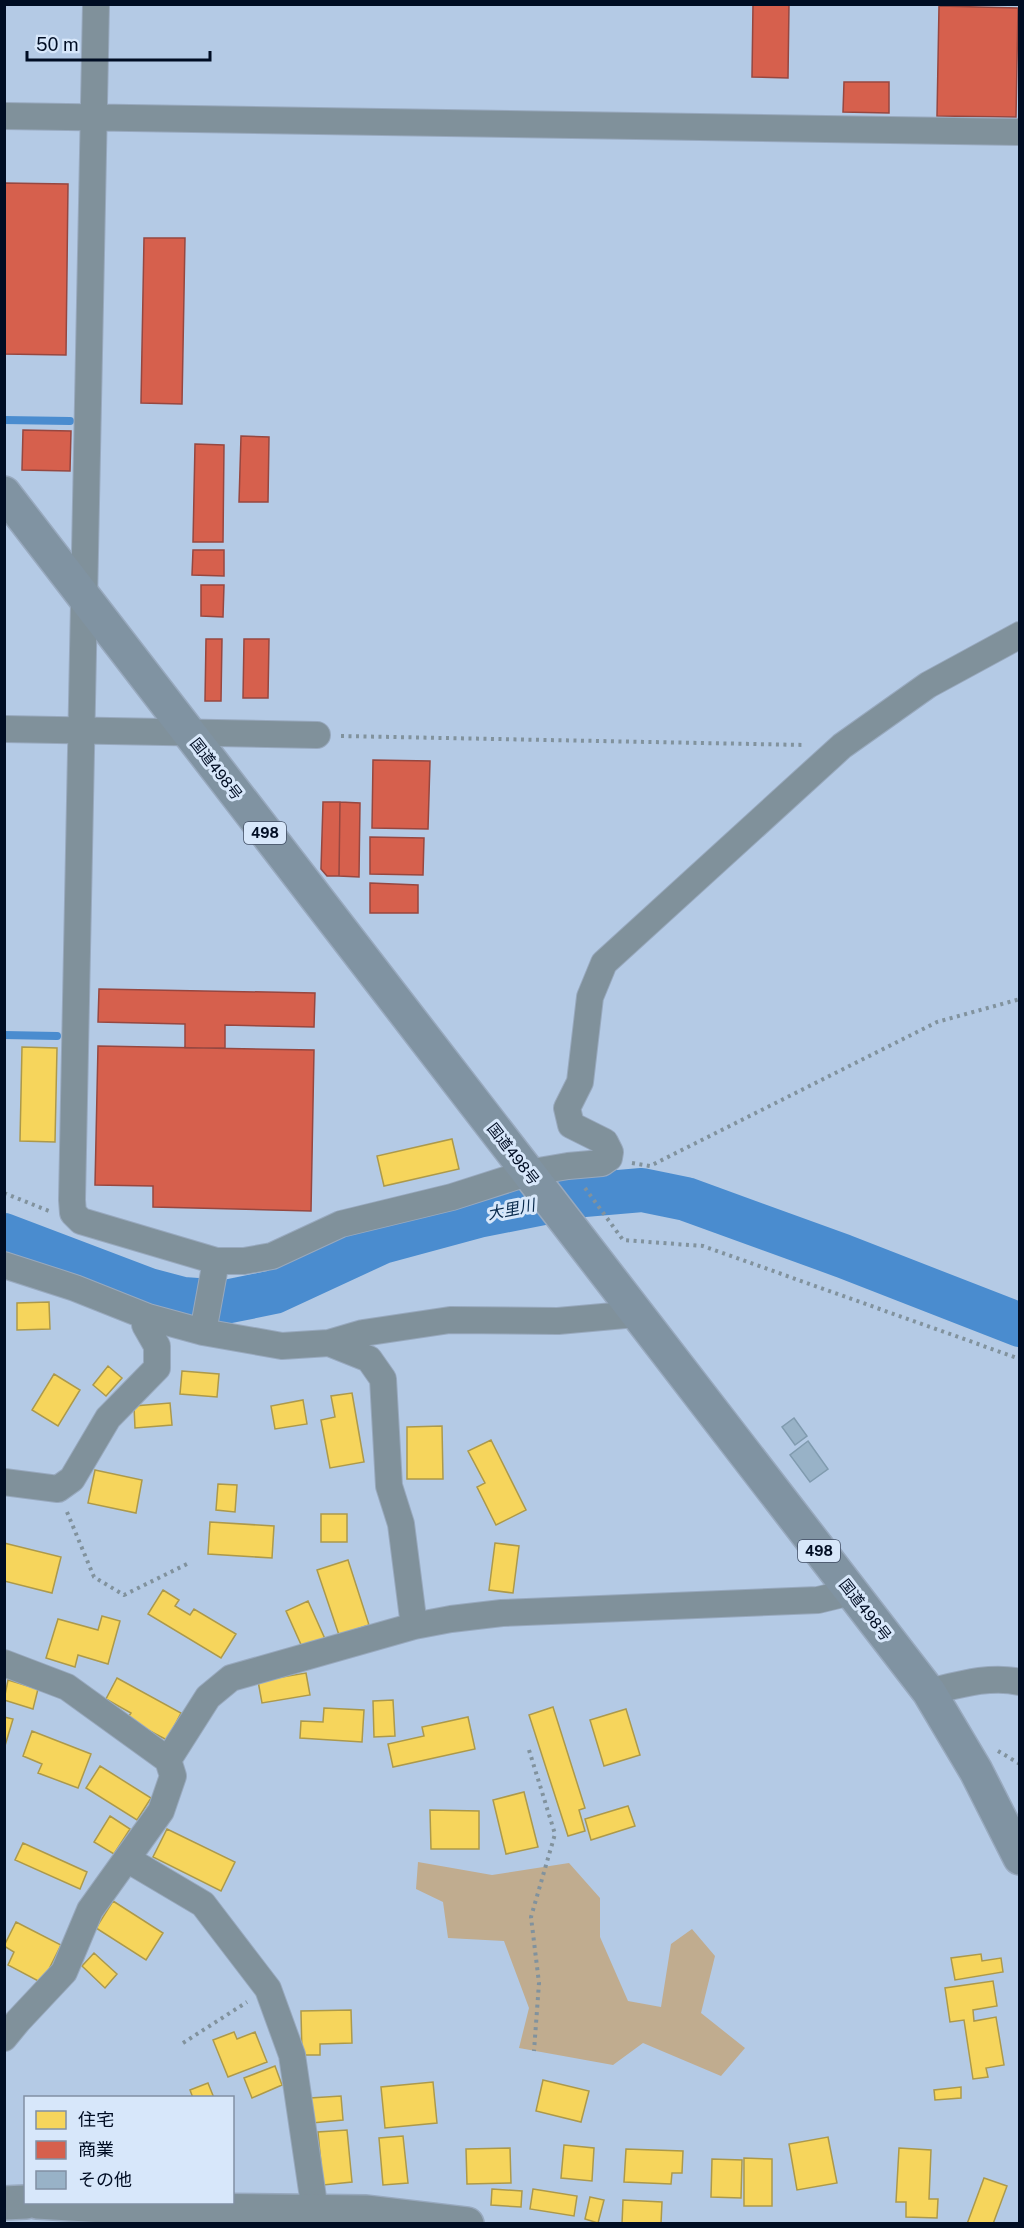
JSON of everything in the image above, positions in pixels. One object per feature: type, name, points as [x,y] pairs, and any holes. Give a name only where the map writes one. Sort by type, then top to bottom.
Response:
[{"type":"highway","name":"国道498号","points":[[4,493],[929,1692],[976,1771],[1020,1858]]},
{"type":"street","points":[[96,4],[72,1200],[73,1213],[81,1221],[216,1262],[244,1261],[272,1256],[341,1224],[452,1197],[527,1173],[602,1163],[609,1158],[610,1152],[605,1142],[571,1125],[567,1108],[580,1082],[590,997],[604,963],[842,746],[928,685],[1020,635]]},
{"type":"street","points":[[4,116],[1020,132]]},
{"type":"street","points":[[4,729],[316,735]]},
{"type":"street","points":[[203,1332],[216,1262]]},
{"type":"street","points":[[4,1265],[75,1288],[148,1317],[203,1332],[282,1346],[329,1343],[363,1333],[450,1320],[558,1322],[636,1314]]},
{"type":"street","points":[[4,1482],[58,1489],[72,1479],[108,1418],[157,1368],[157,1346],[145,1324],[148,1317]]},
{"type":"street","points":[[329,1343],[369,1359],[383,1379],[389,1486],[401,1524],[414,1626]]},
{"type":"street","points":[[168,1760],[208,1697],[231,1678],[414,1626],[502,1613],[818,1600],[851,1592]]},
{"type":"street","points":[[4,1663],[67,1687],[168,1760],[173,1776],[160,1811],[90,1910],[63,1972],[4,2038]]},
{"type":"street","points":[[929,1692],[966,1683],[1006,1679],[1020,1682]]},
{"type":"street","points":[[127,1859],[203,1904],[268,1989],[292,2055],[315,2211]]},
{"type":"street","points":[[4,2203],[24,2202]]},
{"type":"street","points":[[71,2204],[172,2210],[315,2211],[364,2218],[467,2223]]},
{"type":"path","points":[[316,735],[842,746]]},
{"type":"path","points":[[609,1158],[650,1166],[937,1022],[1020,999]]},
{"type":"path","points":[[568,1166],[623,1240],[703,1246],[1020,1359]]},
{"type":"path","points":[[4,1194],[54,1213],[73,1213]]},
{"type":"path","points":[[58,1489],[94,1576],[124,1595],[189,1563]]},
{"type":"path","points":[[529,1750],[555,1834],[531,1917],[539,1983],[534,2051]]},
{"type":"path","points":[[183,2043],[268,1989]]},
{"type":"shaded area","points":[[418,1862],[492,1875],[569,1863],[600,1898],[600,1937],[628,2001],[661,2007],[671,1944],[692,1929],[715,1956],[701,2013],[745,2048],[721,2076],[643,2043],[613,2065],[519,2048],[529,2008],[504,1941],[448,1938],[443,1902],[416,1889]]},
{"type":"building: 住宅","points":[[22,1047],[57,1048],[55,1142],[20,1141]]},
{"type":"building: 住宅","points":[[452,1139],[459,1169],[384,1186],[377,1156]]},
{"type":"building: 住宅","points":[[49,1302],[50,1329],[17,1330],[17,1303]]},
{"type":"building: 住宅","points":[[108,1366],[122,1378],[106,1396],[93,1385]]},
{"type":"building: 住宅","points":[[182,1371],[219,1374],[217,1397],[180,1394]]},
{"type":"building: 住宅","points":[[54,1374],[80,1390],[58,1426],[32,1410]]},
{"type":"building: 住宅","points":[[352,1393],[364,1462],[330,1468],[321,1420],[335,1417],[331,1396]]},
{"type":"building: 住宅","points":[[303,1400],[307,1424],[275,1429],[271,1406]]},
{"type":"building: 住宅","points":[[170,1403],[172,1425],[135,1428],[134,1406]]},
{"type":"building: 住宅","points":[[442,1426],[443,1479],[407,1479],[407,1427]]},
{"type":"building: 住宅","points":[[491,1440],[526,1510],[496,1525],[477,1487],[485,1483],[468,1451]]},
{"type":"building: 住宅","points":[[95,1470],[142,1480],[136,1513],[88,1503]]},
{"type":"building: 住宅","points":[[218,1484],[237,1485],[235,1512],[216,1510]]},
{"type":"building: 住宅","points":[[321,1514],[347,1514],[347,1542],[321,1542]]},
{"type":"building: 住宅","points":[[210,1522],[274,1526],[272,1558],[208,1554]]},
{"type":"building: 住宅","points":[[4,1543],[61,1557],[52,1593],[4,1581]]},
{"type":"building: 住宅","points":[[495,1543],[519,1546],[513,1593],[489,1590]]},
{"type":"building: 住宅","points":[[348,1560],[369,1625],[339,1635],[317,1570]]},
{"type":"building: 住宅","points":[[163,1590],[179,1600],[175,1606],[190,1615],[194,1609],[236,1634],[221,1658],[148,1614]]},
{"type":"building: 住宅","points":[[308,1601],[325,1639],[303,1649],[286,1611]]},
{"type":"building: 住宅","points":[[102,1616],[120,1621],[108,1664],[78,1655],[75,1667],[46,1658],[58,1619],[98,1630]]},
{"type":"building: 住宅","points":[[306,1673],[310,1695],[262,1703],[258,1681]]},
{"type":"building: 住宅","points":[[117,1678],[181,1713],[167,1740],[127,1719],[131,1713],[106,1699]]},
{"type":"building: 住宅","points":[[8,1680],[38,1689],[33,1709],[4,1700]]},
{"type":"building: 住宅","points":[[393,1700],[395,1736],[374,1737],[373,1701]]},
{"type":"building: 住宅","points":[[553,1707],[585,1808],[579,1810],[585,1831],[568,1836],[529,1715]]},
{"type":"building: 住宅","points":[[324,1708],[364,1710],[362,1742],[300,1738],[301,1721],[323,1722]]},
{"type":"building: 住宅","points":[[626,1709],[640,1755],[604,1766],[590,1720]]},
{"type":"building: 住宅","points":[[4,1717],[13,1719],[4,1749]]},
{"type":"building: 住宅","points":[[468,1717],[475,1749],[393,1767],[388,1744],[424,1736],[422,1727]]},
{"type":"building: 住宅","points":[[32,1731],[91,1754],[78,1788],[38,1773],[42,1764],[23,1756]]},
{"type":"building: 住宅","points":[[100,1766],[151,1798],[137,1820],[86,1788]]},
{"type":"building: 住宅","points":[[524,1792],[538,1847],[506,1854],[493,1800]]},
{"type":"building: 住宅","points":[[628,1806],[635,1826],[591,1840],[585,1819]]},
{"type":"building: 住宅","points":[[430,1810],[479,1811],[479,1849],[431,1849]]},
{"type":"building: 住宅","points":[[110,1816],[130,1829],[114,1854],[94,1842]]},
{"type":"building: 住宅","points":[[167,1829],[235,1862],[221,1891],[153,1857]]},
{"type":"building: 住宅","points":[[23,1843],[87,1872],[80,1889],[15,1860]]},
{"type":"building: 住宅","points":[[113,1901],[163,1933],[146,1960],[96,1928]]},
{"type":"building: 住宅","points":[[16,1922],[61,1945],[42,1983],[8,1965],[14,1952],[4,1946]]},
{"type":"building: 住宅","points":[[94,1953],[117,1974],[105,1988],[82,1966]]},
{"type":"building: 住宅","points":[[981,1954],[982,1961],[1001,1958],[1003,1972],[955,1980],[951,1958]]},
{"type":"building: 住宅","points":[[993,1981],[997,2006],[973,2010],[974,2021],[996,2017],[1004,2065],[986,2068],[988,2077],[973,2079],[964,2020],[950,2022],[945,1988]]},
{"type":"building: 住宅","points":[[351,2010],[352,2043],[320,2044],[320,2055],[302,2055],[301,2011]]},
{"type":"building: 住宅","points":[[234,2032],[237,2039],[255,2032],[267,2062],[228,2077],[213,2040]]},
{"type":"building: 住宅","points":[[275,2066],[282,2085],[252,2098],[244,2078]]},
{"type":"building: 住宅","points":[[543,2080],[589,2091],[581,2122],[536,2111]]},
{"type":"building: 住宅","points":[[433,2082],[437,2123],[385,2128],[381,2087]]},
{"type":"building: 住宅","points":[[208,2083],[213,2096],[192,2096],[190,2090]]},
{"type":"building: 住宅","points":[[961,2087],[961,2098],[935,2100],[934,2090]]},
{"type":"building: 住宅","points":[[341,2096],[343,2120],[312,2123],[310,2098]]},
{"type":"building: 住宅","points":[[347,2130],[352,2182],[323,2185],[318,2132]]},
{"type":"building: 住宅","points":[[403,2136],[408,2183],[383,2185],[379,2138]]},
{"type":"building: 住宅","points":[[828,2137],[837,2183],[797,2190],[789,2144]]},
{"type":"building: 住宅","points":[[564,2145],[594,2148],[592,2181],[561,2178]]},
{"type":"building: 住宅","points":[[510,2148],[511,2183],[467,2184],[466,2149]]},
{"type":"building: 住宅","points":[[899,2148],[931,2150],[929,2199],[938,2199],[937,2218],[906,2217],[906,2202],[896,2202]]},
{"type":"building: 住宅","points":[[626,2149],[683,2151],[682,2173],[672,2173],[671,2184],[624,2182]]},
{"type":"building: 住宅","points":[[744,2158],[772,2159],[772,2206],[744,2206]]},
{"type":"building: 住宅","points":[[712,2159],[742,2160],[741,2198],[711,2197]]},
{"type":"building: 住宅","points":[[984,2178],[1007,2186],[993,2224],[967,2224]]},
{"type":"building: 住宅","points":[[492,2189],[522,2191],[521,2207],[491,2205]]},
{"type":"building: 住宅","points":[[533,2189],[577,2196],[574,2216],[530,2209]]},
{"type":"building: 住宅","points":[[590,2197],[604,2200],[598,2223],[585,2219]]},
{"type":"building: 住宅","points":[[623,2200],[662,2202],[661,2224],[622,2224]]},
{"type":"building: 商業","points":[[753,4],[789,4],[788,78],[752,77]]},
{"type":"building: 商業","points":[[939,6],[1018,8],[1016,117],[937,116]]},
{"type":"building: 商業","points":[[844,82],[889,82],[889,113],[843,112]]},
{"type":"building: 商業","points":[[4,183],[68,184],[66,355],[4,354]]},
{"type":"building: 商業","points":[[144,238],[185,238],[182,404],[141,403]]},
{"type":"building: 商業","points":[[23,430],[71,431],[70,471],[22,470]]},
{"type":"building: 商業","points":[[241,436],[269,437],[268,502],[239,502]]},
{"type":"building: 商業","points":[[195,444],[224,445],[223,542],[193,542]]},
{"type":"building: 商業","points":[[193,550],[224,550],[224,576],[192,575]]},
{"type":"building: 商業","points":[[201,585],[224,585],[223,617],[201,616]]},
{"type":"building: 商業","points":[[206,639],[222,639],[221,701],[205,701]]},
{"type":"building: 商業","points":[[244,639],[269,639],[268,698],[243,698]]},
{"type":"building: 商業","points":[[373,760],[430,761],[428,829],[372,828]]},
{"type":"building: 商業","points":[[323,802],[340,802],[339,876],[327,876],[321,869]]},
{"type":"building: 商業","points":[[340,802],[360,803],[359,877],[339,876]]},
{"type":"building: 商業","points":[[370,837],[424,838],[423,875],[370,874]]},
{"type":"building: 商業","points":[[370,883],[418,885],[418,913],[370,913]]},
{"type":"building: 商業","points":[[99,989],[315,993],[314,1027],[225,1025],[225,1048],[185,1048],[185,1024],[98,1022]]},
{"type":"building: 商業","points":[[98,1046],[314,1050],[311,1211],[153,1207],[153,1186],[95,1185]]},
{"type":"building: その他","points":[[794,1418],[807,1436],[795,1445],[782,1427]]},
{"type":"building: その他","points":[[808,1441],[828,1469],[810,1482],[790,1455]]},
{"type":"waterway","points":[[4,420],[70,421]]},
{"type":"waterway","points":[[4,1035],[57,1036]]},
{"type":"waterway","name":"大里川","points":[[4,1235],[149,1290],[183,1299],[225,1302],[274,1292],[382,1242],[478,1216],[584,1195],[642,1190],[686,1199],[843,1256],[1020,1325]]}]
